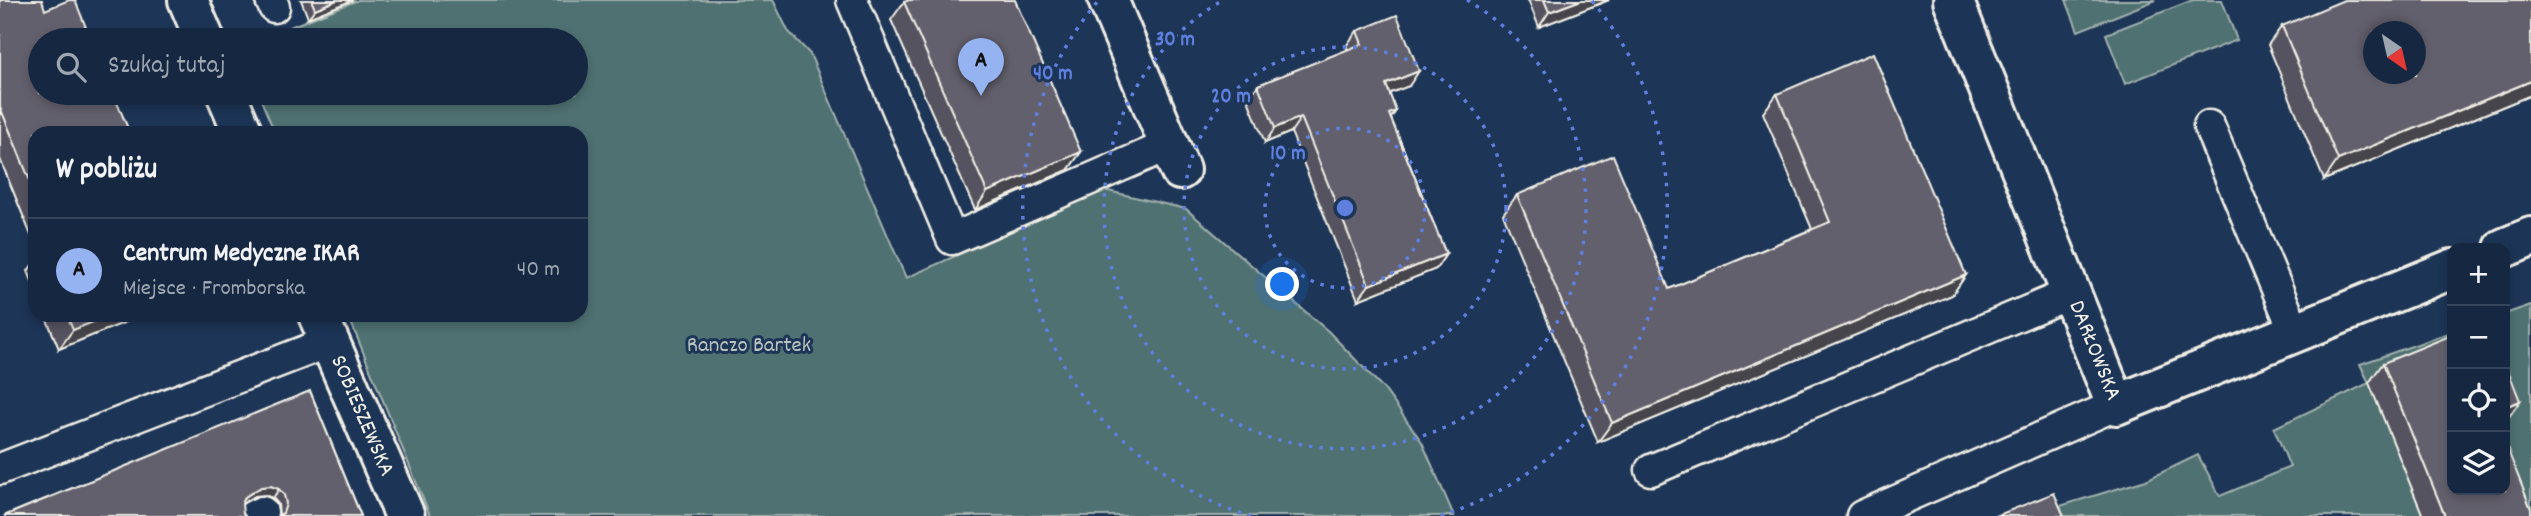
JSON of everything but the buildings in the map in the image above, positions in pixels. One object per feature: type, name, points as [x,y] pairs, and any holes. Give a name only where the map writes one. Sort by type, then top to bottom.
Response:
[{"type":"street","points":[[188,0],[200,28]]},
{"type":"street","points":[[1108,0],[1175,157]]},
{"type":"street","name":"DARŁOWSKA","points":[[1953,0],[2116,405],[2447,271]]},
{"type":"street","points":[[231,105],[240,126]]},
{"type":"street","points":[[2510,246],[2531,237]]},
{"type":"street","name":"SOBIESZEWSKA","points":[[324,329],[405,516]]},
{"type":"lane","points":[[852,0],[952,239],[1175,157]]},
{"type":"lane","points":[[2209,126],[2295,332]]},
{"type":"lane","points":[[1651,470],[2071,293]]},
{"type":"lane","points":[[0,469],[324,329]]},
{"type":"lane","points":[[1862,516],[2116,405]]},
{"type":"green space","name":"Ranczo Bartek","points":[[358,0],[773,0],[788,31],[810,54],[906,278],[1104,190],[1186,209],[1329,332],[1384,389],[1422,442],[1454,516],[430,516],[351,322],[588,322],[588,126],[272,126],[263,105],[588,105],[588,28],[287,28]]},
{"type":"green space","points":[[2066,0],[2156,0],[2078,31]]},
{"type":"green space","points":[[2193,0],[2222,0],[2237,40],[2125,84],[2106,34]]},
{"type":"green space","points":[[2531,305],[2531,516],[2510,495],[2510,312]]},
{"type":"green space","points":[[2447,334],[2447,378],[2423,516],[2042,516],[2040,512],[2146,480],[2198,455],[2220,496],[2290,467],[2274,428],[2369,383],[2360,364]]},
{"type":"place","name":"Centrum Medyczne IKAR","points":[[981,96]]}]
